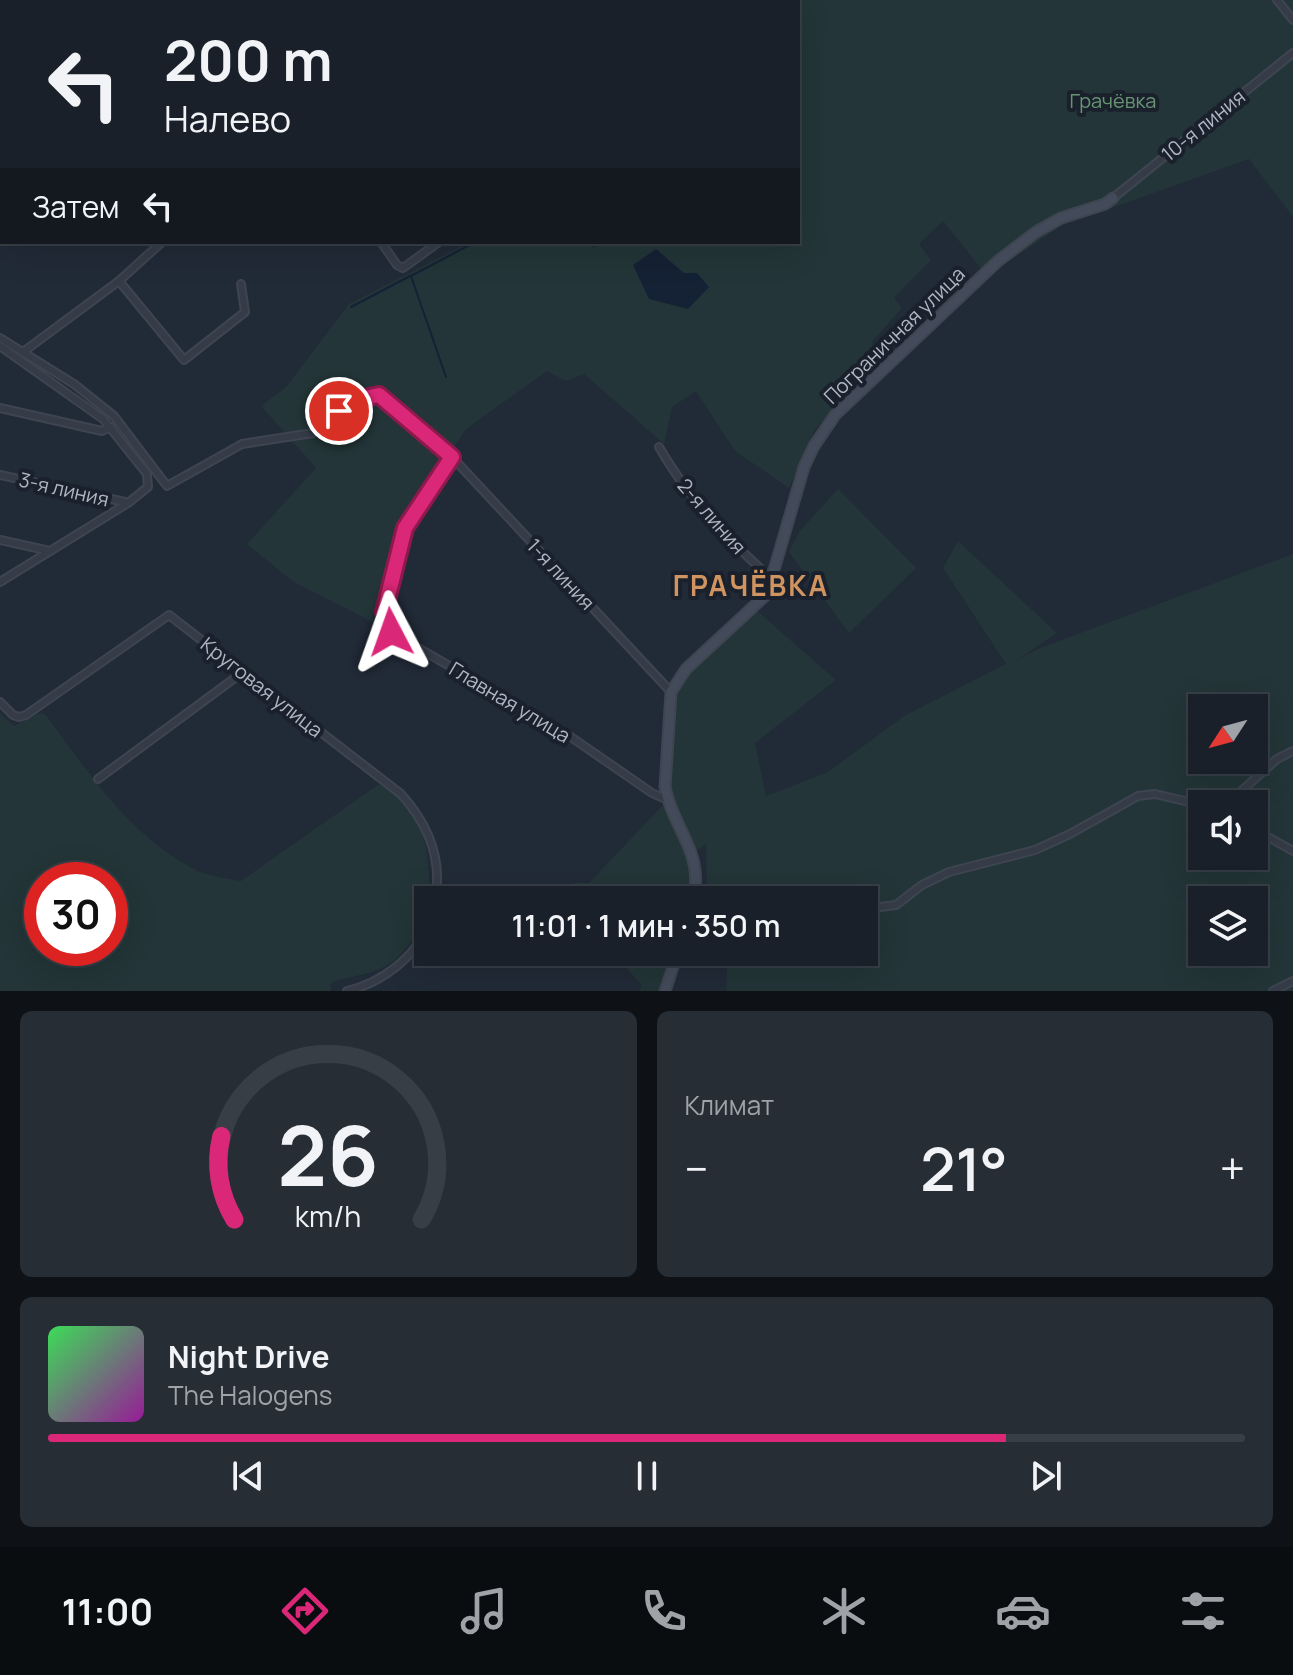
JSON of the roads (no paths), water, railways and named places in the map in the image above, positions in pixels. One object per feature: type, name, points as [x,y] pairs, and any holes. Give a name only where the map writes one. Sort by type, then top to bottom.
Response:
[{"type":"street","points":[[1277,0],[1293,20]]},
{"type":"street","name":"10-я линия","points":[[1113,198],[1293,53]]},
{"type":"street","name":"Пограничная улица","points":[[671,692],[686,669],[767,594],[794,497],[809,457],[826,427],[845,405],[998,261],[1036,232],[1061,218],[1105,204],[1113,198]]},
{"type":"street","points":[[0,338],[23,352],[119,281],[160,244]]},
{"type":"street","points":[[382,244],[397,265],[403,268],[436,244]]},
{"type":"street","points":[[119,281],[184,360],[245,312],[241,284]]},
{"type":"street","points":[[0,346],[111,427],[149,481],[148,487],[128,503],[0,582]]},
{"type":"street","name":"1-я линия","points":[[23,352],[74,384],[114,416],[167,486],[242,444],[313,433],[339,411],[360,399],[379,395],[452,457],[671,692]]},
{"type":"street","points":[[0,408],[102,431],[111,427]]},
{"type":"street","name":"2-я линия","points":[[659,447],[673,472],[748,558],[772,579]]},
{"type":"street","name":"Главная улица","points":[[452,457],[405,528],[384,612],[391,632],[568,735],[652,793],[668,800]]},
{"type":"street","name":"3-я линия","points":[[0,475],[128,503]]},
{"type":"street","points":[[0,540],[50,551]]},
{"type":"street","name":"Круговая улица","points":[[0,702],[13,715],[26,715],[169,615],[401,794],[417,812],[434,849],[437,886]]},
{"type":"street","points":[[98,779],[243,672]]},
{"type":"street","points":[[671,692],[665,779],[668,800],[693,853],[697,874],[695,886]]},
{"type":"street","points":[[1243,790],[1277,759],[1293,751]]},
{"type":"street","points":[[878,907],[896,905],[922,885],[949,872],[1026,854],[1070,834],[1138,796],[1155,794],[1188,802]]},
{"type":"street","points":[[1270,838],[1293,851]]},
{"type":"street","points":[[347,991],[369,984],[395,967],[414,948]]},
{"type":"street","points":[[665,991],[673,966]]},
{"type":"street","points":[[1273,991],[1293,981]]},
{"type":"water","points":[[656,249],[684,273],[697,273],[709,287],[688,309],[649,299],[633,265]]},
{"type":"waterway","points":[[446,377],[411,276],[471,244]]},
{"type":"waterway","points":[[351,307],[410,276]]},
{"type":"district","name":"ГРАЧЁВКА","points":[[751,585]]},
{"type":"park label","name":"Грачёвка","points":[[1113,100]]}]
